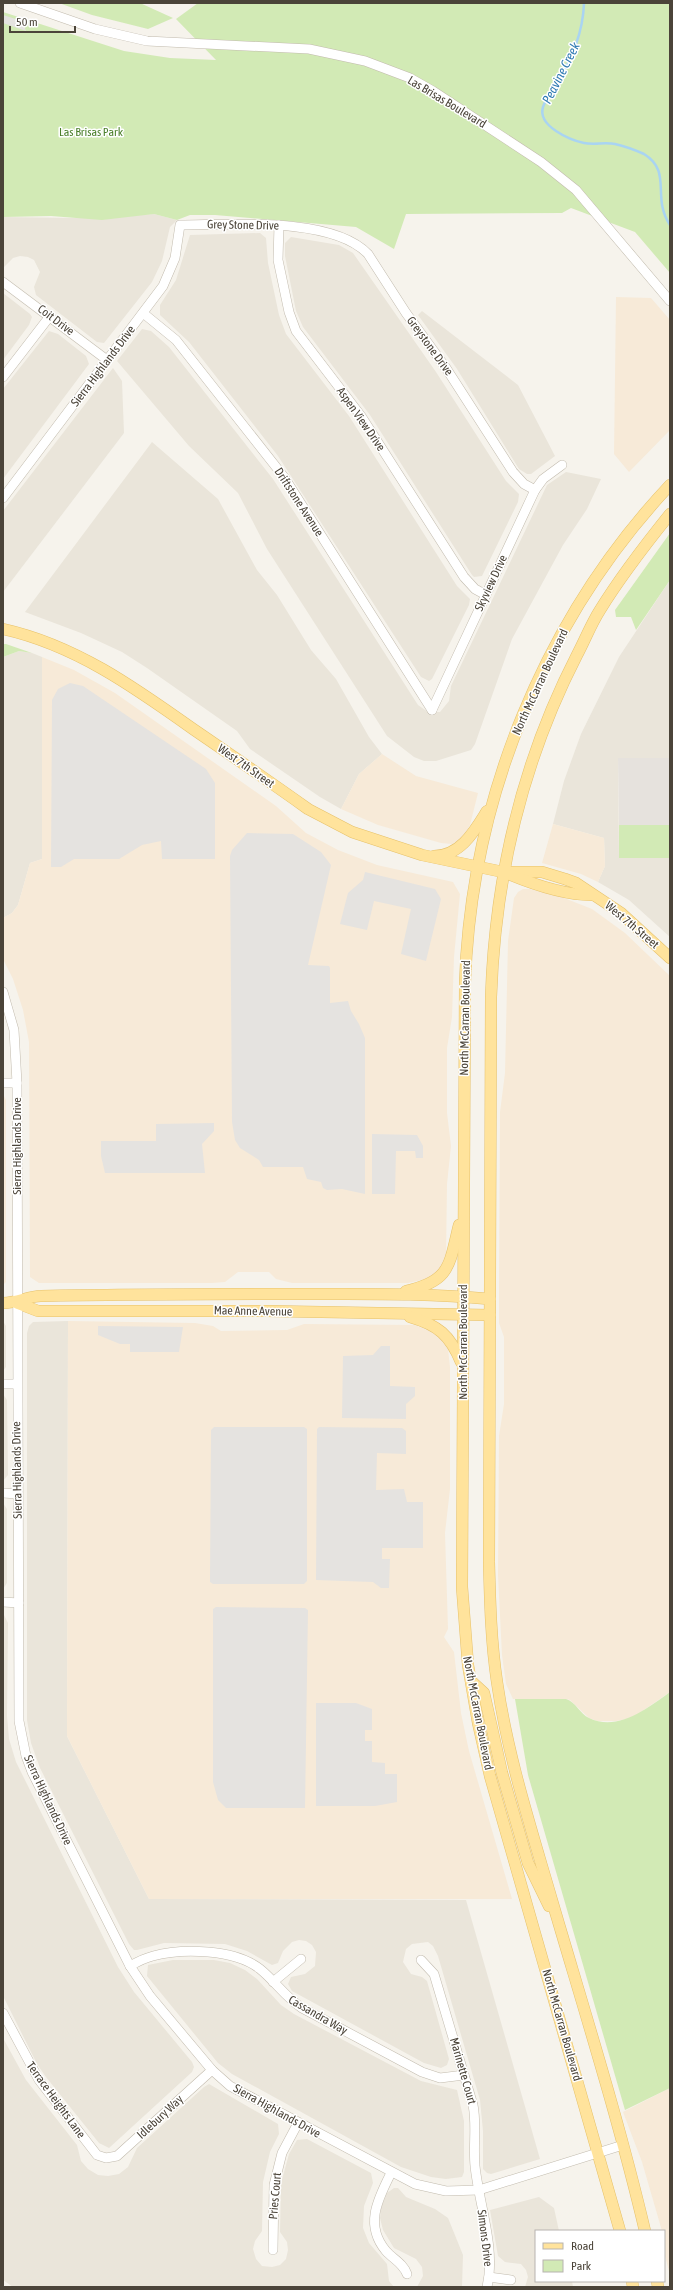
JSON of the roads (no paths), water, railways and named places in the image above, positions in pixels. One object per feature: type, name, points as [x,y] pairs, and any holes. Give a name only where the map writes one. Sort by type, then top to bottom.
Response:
[{"type":"main road","name":"North McCarran Boulevard","points":[[620,2230],[599,2153],[490,1776],[471,1681],[462,1587],[464,1314],[463,1210],[466,967],[468,933],[478,867],[492,804],[501,772],[527,703],[563,630],[611,556],[670,485]]},
{"type":"main road","name":"North McCarran Boulevard","points":[[645,2230],[623,2145],[516,1775],[500,1705],[494,1665],[489,1577],[491,997],[497,917],[503,872],[524,787],[534,754],[563,683],[600,611],[624,574],[670,514]]},
{"type":"main road","name":"West 7th Street","points":[[3,629],[31,637],[76,654],[115,675],[323,819],[358,835],[422,855],[503,872],[525,871],[550,874],[576,883],[621,913],[670,958]]},
{"type":"main road","points":[[422,855],[439,856],[462,846],[471,836],[492,804]]},
{"type":"main road","points":[[380,1294],[422,1287],[431,1284],[442,1275],[449,1262],[463,1210]]},
{"type":"main road","name":"Mae Anne Avenue","points":[[3,1303],[17,1303],[38,1296],[144,1293],[380,1294],[463,1296],[490,1299]]},
{"type":"main road","name":"Mae Anne Avenue","points":[[17,1303],[38,1311],[490,1315]]},
{"type":"main road","points":[[395,1313],[430,1324],[448,1337],[463,1367],[463,1389]]},
{"type":"main road","points":[[471,1681],[481,1688],[486,1700],[502,1773],[528,1863],[558,1920]]},
{"type":"street","name":"Las Brisas Boulevard","points":[[20,3],[95,28],[147,41],[309,49],[365,61],[410,78],[433,91],[541,162],[576,190],[670,301]]},
{"type":"street","name":"Grey Stone Drive","points":[[180,225],[279,225],[305,230]]},
{"type":"street","name":"Sierra Highlands Drive","points":[[3,498],[163,286],[170,272],[179,242],[180,225]]},
{"type":"street","name":"Aspen View Drive","points":[[279,225],[278,260],[289,312],[296,331],[361,416],[464,577],[475,589],[486,595]]},
{"type":"street","name":"Greystone Drive","points":[[305,230],[343,237],[361,246],[368,254],[406,313],[446,368],[513,472],[524,484],[535,490]]},
{"type":"street","name":"Coit Drive","points":[[3,282],[108,360]]},
{"type":"street","name":"Driftstone Avenue","points":[[143,313],[176,340],[284,477],[432,710]]},
{"type":"street","points":[[3,377],[50,316]]},
{"type":"street","name":"Skyview Drive","points":[[432,710],[535,490],[543,479],[562,465]]},
{"type":"street","name":"Sierra Highlands Drive","points":[[3,992],[14,1030],[17,1083],[19,1720],[26,1756],[130,1966],[150,1996],[212,2070],[237,2090],[391,2173],[415,2184],[431,2189],[455,2192],[479,2190],[623,2145]]},
{"type":"street","points":[[3,1083],[17,1083]]},
{"type":"street","points":[[3,1384],[17,1384]]},
{"type":"street","points":[[3,1493],[18,1494]]},
{"type":"street","points":[[3,1602],[19,1603]]},
{"type":"street","name":"Cassandra Way","points":[[130,1966],[150,1956],[161,1954],[224,1954],[250,1962],[273,1982],[287,1998],[302,2008],[422,2072],[440,2078],[464,2075]]},
{"type":"street","points":[[273,1982],[301,1959]]},
{"type":"street","name":"Marinette Court","points":[[421,1960],[434,1974],[475,2114],[475,2158],[479,2190]]},
{"type":"street","name":"Terrace Heights Lane","points":[[3,2014],[39,2080],[97,2155],[106,2158]]},
{"type":"street","name":"Idlebury Way","points":[[106,2158],[117,2156],[212,2070]]},
{"type":"street","name":"Pries Court","points":[[273,2250],[274,2185],[282,2153],[298,2123]]},
{"type":"street","points":[[391,2173],[376,2202],[374,2224],[381,2243],[403,2266],[407,2274]]},
{"type":"street","name":"Simons Drive","points":[[479,2190],[489,2258],[489,2277],[487,2287]]},
{"type":"street","points":[[489,2277],[512,2280]]},
{"type":"waterway","name":"Peavine Creek","points":[[584,3],[576,45],[557,83],[546,100],[542,114],[550,126],[571,139],[588,144],[611,143],[630,148],[644,154],[653,161],[658,169],[662,205],[670,225]]},
{"type":"park label","name":"Las Brisas Park","points":[[91,132]]}]
